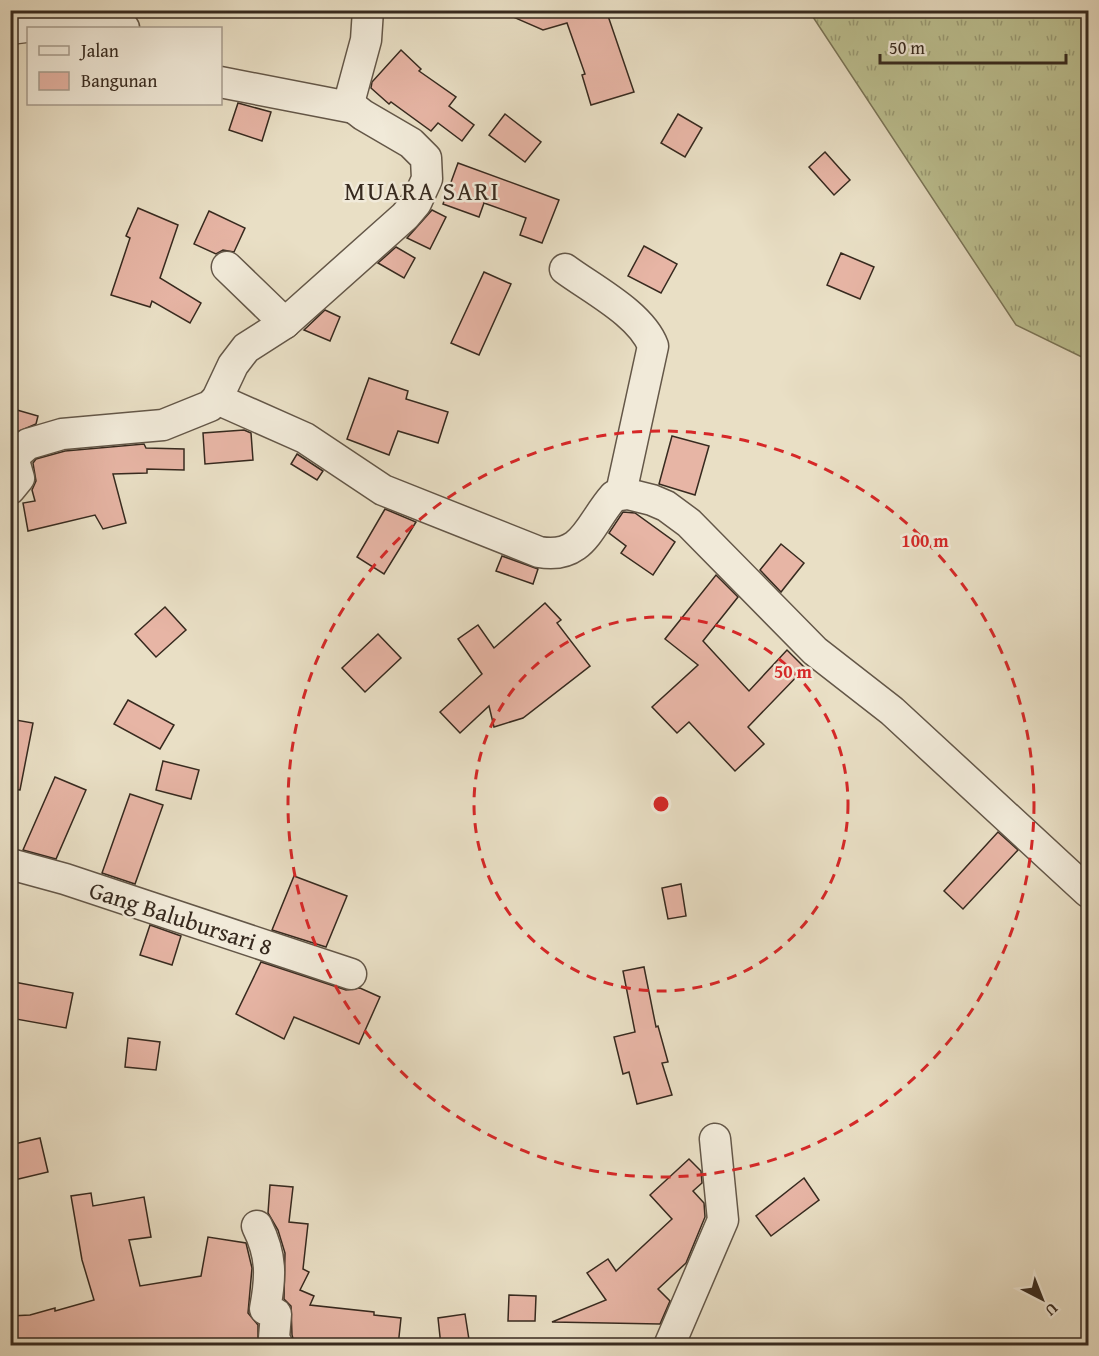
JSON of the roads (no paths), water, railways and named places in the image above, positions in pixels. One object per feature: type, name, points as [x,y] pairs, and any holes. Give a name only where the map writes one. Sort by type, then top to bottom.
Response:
[{"type":"street","points":[[354,108],[350,96],[366,39],[369,10]]},
{"type":"street","points":[[10,29],[73,21],[117,27]]},
{"type":"street","points":[[10,489],[19,478],[13,456],[28,444],[83,430],[163,425],[199,412],[217,399],[239,356],[285,323],[405,216],[420,196],[427,178],[428,164],[423,153],[354,108],[222,82]]},
{"type":"street","points":[[227,267],[285,323]]},
{"type":"street","points":[[565,269],[636,320],[648,331],[653,345],[621,493]]},
{"type":"street","points":[[217,399],[304,438],[383,490],[539,552],[562,554],[571,550],[584,538],[614,496],[621,493],[642,496],[666,506],[715,547],[815,651],[892,711],[1089,892]]},
{"type":"street","name":"Gang Balubursari 8","points":[[10,864],[65,879],[351,974]]},
{"type":"street","points":[[669,1346],[723,1220],[715,1139]]},
{"type":"street","points":[[257,1226],[268,1247],[270,1261],[265,1309],[276,1314],[274,1338],[278,1346]]},
{"type":"district","name":"MUARA SARI","points":[[422,190]]}]
